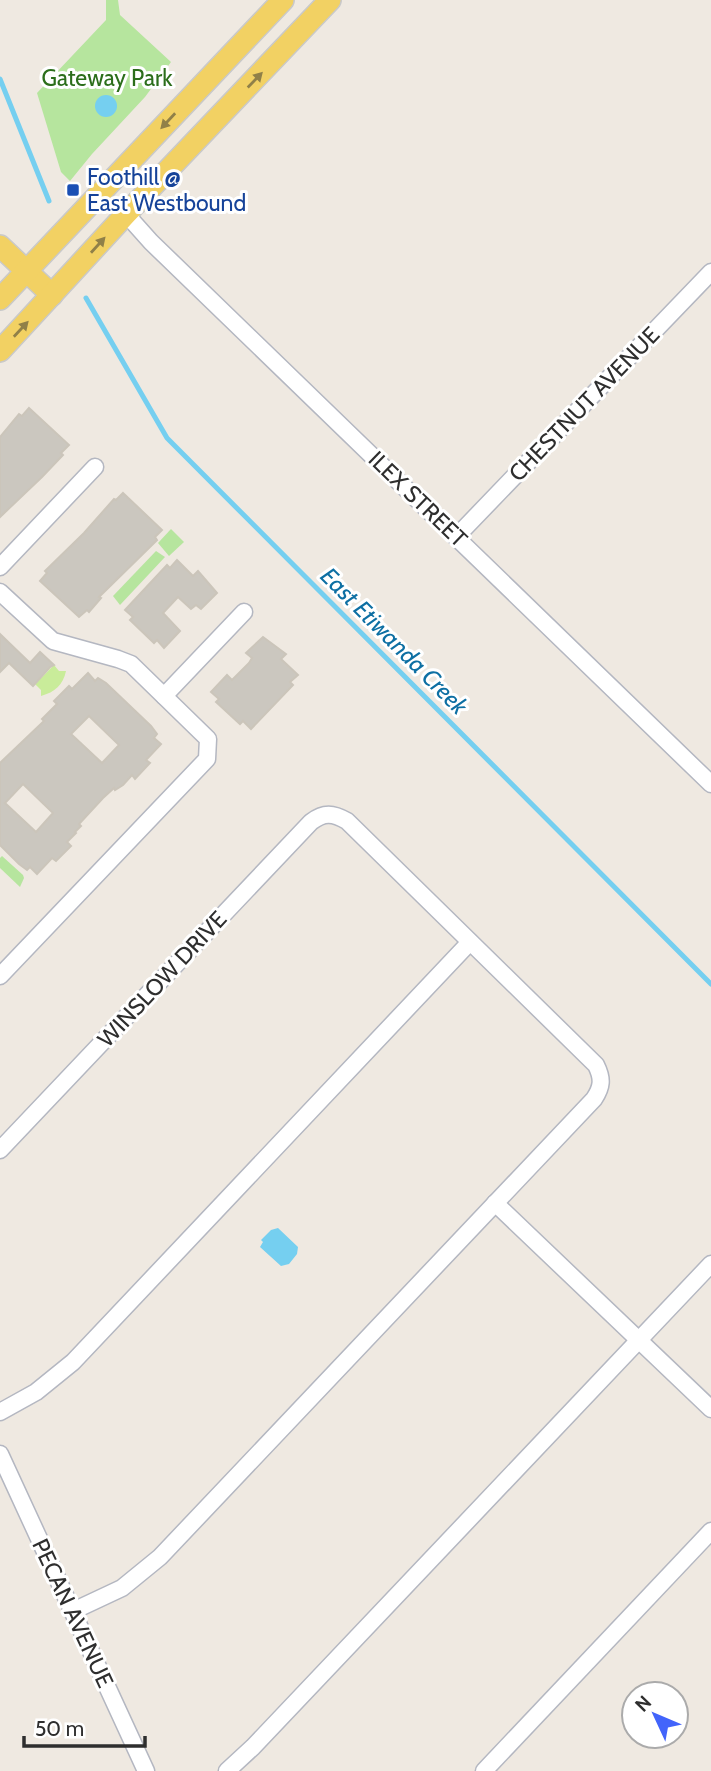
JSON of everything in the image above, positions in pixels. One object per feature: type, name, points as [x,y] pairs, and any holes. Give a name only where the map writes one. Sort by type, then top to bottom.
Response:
[{"type":"main road","points":[[0,299],[283,0]]},
{"type":"main road","points":[[0,351],[330,0]]},
{"type":"main road","points":[[0,246],[52,295]]},
{"type":"street","name":"ILEX STREET","points":[[126,214],[159,250],[711,784]]},
{"type":"street","name":"CHESTNUT AVENUE","points":[[457,536],[711,272]]},
{"type":"street","points":[[0,567],[95,467]]},
{"type":"street","points":[[0,592],[53,641],[131,664],[208,739],[207,760],[0,976]]},
{"type":"street","points":[[164,696],[244,612]]},
{"type":"street","name":"WINSLOW DRIVE","points":[[0,1150],[319,816],[329,814],[347,821],[470,942]]},
{"type":"street","points":[[0,1412],[36,1392],[73,1362],[470,942],[596,1065],[601,1084],[594,1099],[160,1557],[122,1588],[73,1611]]},
{"type":"street","points":[[495,1203],[711,1409]]},
{"type":"street","points":[[227,1771],[253,1747],[711,1264]]},
{"type":"street","name":"PECAN AVENUE","points":[[0,1454],[146,1771]]},
{"type":"street","points":[[484,1771],[711,1531]]},
{"type":"green space","name":"Gateway Park","points":[[106,0],[118,0],[120,15],[171,62],[145,97],[70,181],[61,172],[37,93],[106,20]]},
{"type":"green space","points":[[171,529],[184,542],[169,556],[158,543]]},
{"type":"green space","points":[[156,551],[165,557],[120,605],[113,596]]},
{"type":"green space","points":[[54,665],[59,671],[66,671],[65,676],[58,687],[41,696],[41,690],[35,684]]},
{"type":"green space","points":[[2,856],[23,875],[20,887],[0,868]]},
{"type":"water","points":[[106,95],[114,98],[117,106],[114,114],[106,117],[98,114],[95,106],[98,98]]},
{"type":"water","points":[[278,1228],[298,1247],[297,1254],[289,1264],[281,1266],[260,1247],[263,1242],[261,1240],[271,1230]]},
{"type":"building","points":[[29,408],[69,445],[42,477],[0,517],[0,437],[19,414],[22,416]]},
{"type":"building","points":[[123,493],[162,530],[155,537],[157,540],[99,597],[101,598],[89,612],[87,610],[79,617],[40,581],[47,573],[45,571],[114,499]]},
{"type":"building","points":[[177,560],[193,576],[198,571],[217,593],[201,609],[196,605],[191,609],[178,597],[163,613],[180,631],[164,648],[157,640],[154,643],[130,620],[133,617],[125,610],[167,565],[170,568]]},
{"type":"building","points":[[0,634],[30,663],[40,652],[54,665],[33,686],[9,663],[0,672]]},
{"type":"building","points":[[263,637],[286,654],[281,659],[298,675],[290,682],[293,685],[251,729],[243,721],[240,724],[216,702],[219,699],[211,692],[227,675],[232,680],[249,663],[252,658],[246,653]]},
{"type":"building","points":[[88,673],[95,681],[98,678],[151,726],[157,734],[154,738],[161,744],[146,760],[150,763],[135,779],[132,775],[123,785],[115,790],[114,788],[103,798],[79,824],[81,826],[67,842],[71,846],[56,861],[52,858],[37,874],[30,867],[27,870],[19,864],[0,845],[0,763],[44,721],[42,719],[57,704],[54,701],[69,686],[72,689]],"holes":[[[89,716],[119,745],[102,763],[71,734]],[[23,784],[53,813],[36,832],[5,803]]]},
{"type":"waterway","name":"East Etiwanda Creek","points":[[0,79],[49,201]]},
{"type":"waterway","name":"East Etiwanda Creek","points":[[86,298],[167,438],[711,984]]},
{"type":"place","name":"Foothill @ East Westbound","points":[[73,190]]}]
